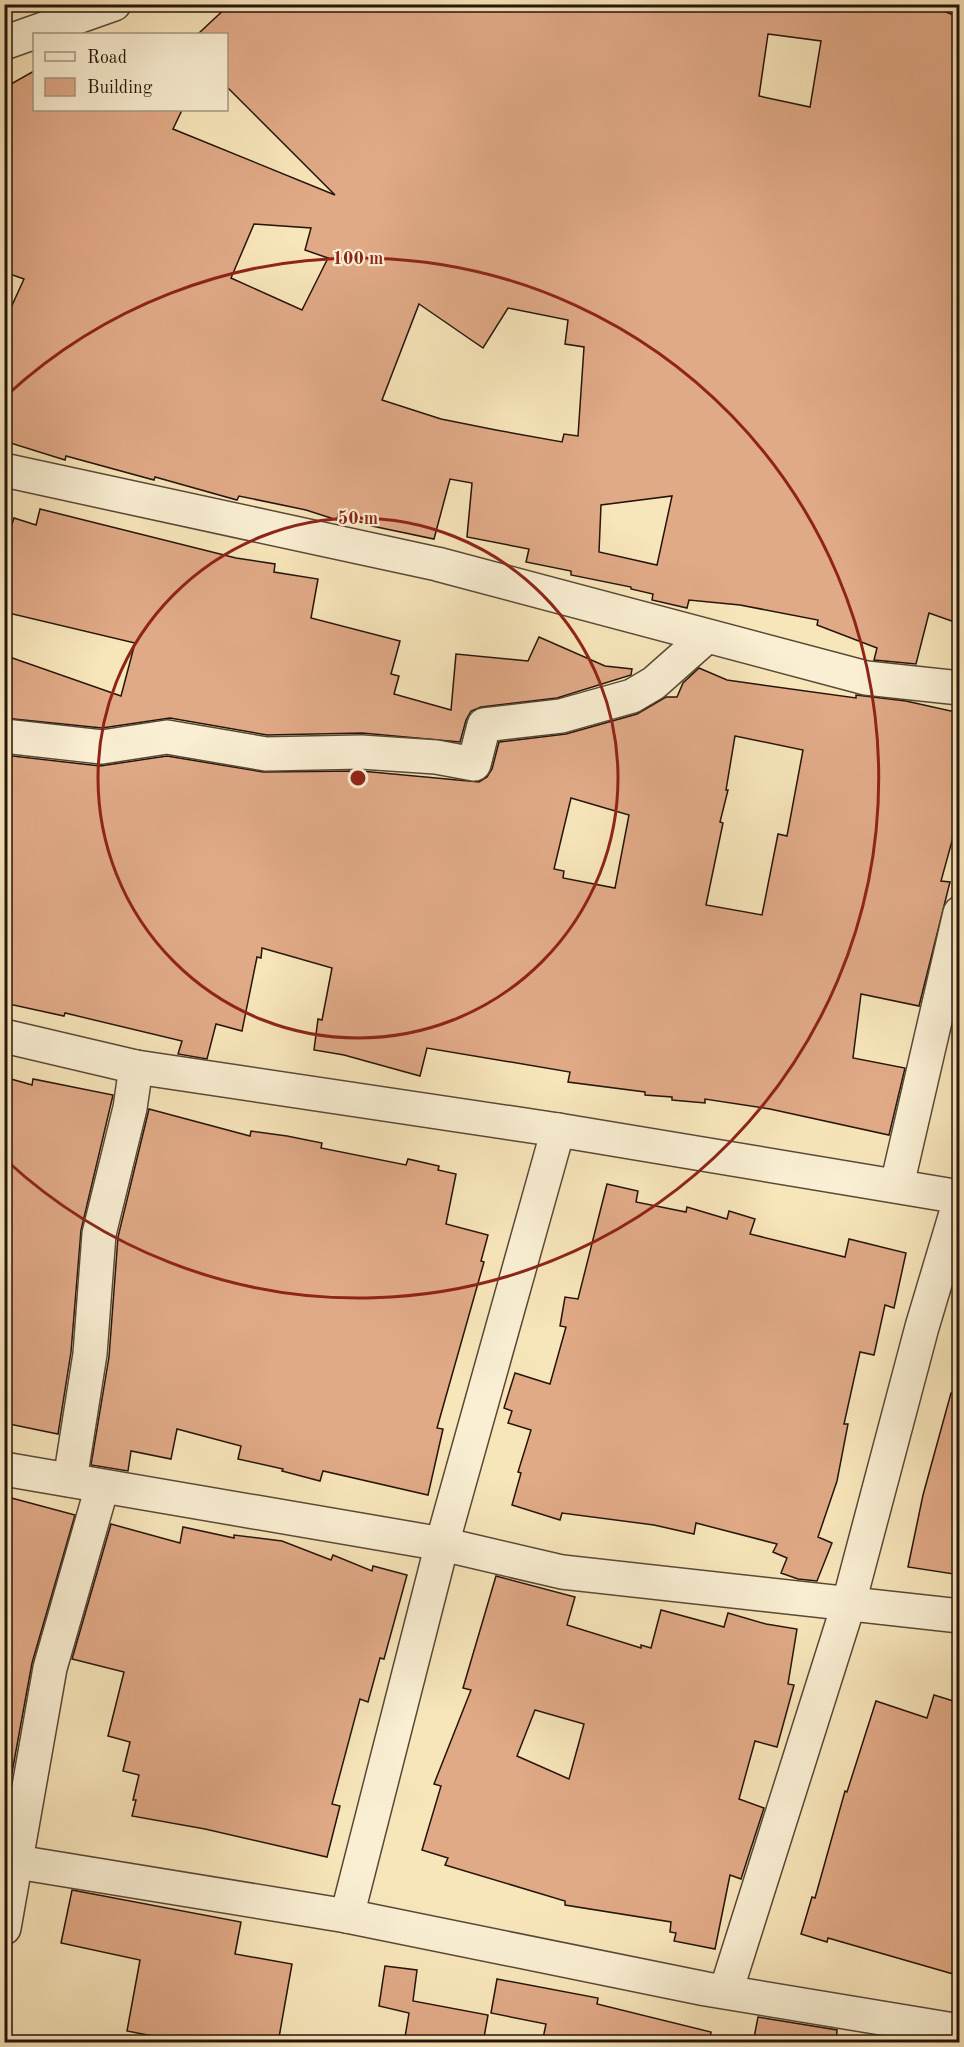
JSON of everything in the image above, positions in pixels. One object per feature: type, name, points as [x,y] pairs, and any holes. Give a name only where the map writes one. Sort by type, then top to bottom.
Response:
[{"type":"street","points":[[4,43],[114,4]]},
{"type":"street","points":[[4,470],[437,564],[866,678],[960,688]]},
{"type":"street","points":[[4,736],[102,747],[167,737],[266,754],[361,752],[436,757],[474,764],[484,725],[561,716],[632,696],[654,683],[706,637]]},
{"type":"street","points":[[897,1185],[960,913]]},
{"type":"street","points":[[4,1036],[136,1067],[558,1130],[897,1185],[960,1198],[922,1327],[848,1605],[726,1991]]},
{"type":"street","points":[[70,1480],[90,1354],[99,1234],[130,1108],[136,1067]]},
{"type":"street","points":[[347,1916],[442,1544],[558,1130]]},
{"type":"street","points":[[4,1469],[442,1544],[562,1572],[960,1616]]},
{"type":"street","points":[[4,1928],[50,1668],[102,1487]]},
{"type":"street","points":[[17,1862],[347,1916],[726,1991],[960,2031]]},
{"type":"building","points":[[230,4],[928,4],[960,18],[960,624],[929,613],[916,664],[874,660],[877,648],[817,625],[818,620],[740,605],[689,600],[687,608],[652,600],[653,594],[631,589],[631,587],[571,575],[571,571],[526,562],[529,549],[467,537],[472,483],[450,479],[434,539],[372,526],[338,514],[337,520],[306,510],[239,496],[237,500],[155,477],[154,480],[66,456],[65,460],[4,441],[4,323],[24,279],[4,272],[4,88],[33,72],[33,111],[182,111],[173,129],[335,195],[228,88],[228,33],[199,33]],"holes":[[[768,34],[821,41],[810,107],[759,96]],[[254,224],[311,228],[305,250],[328,258],[302,310],[231,278]],[[419,304],[483,348],[508,308],[568,320],[565,344],[584,347],[578,436],[564,434],[562,442],[496,430],[441,419],[382,400]],[[672,496],[657,565],[599,552],[601,505]]]},
{"type":"building","points":[[40,509],[236,558],[275,564],[274,572],[318,579],[311,618],[400,641],[391,674],[399,676],[394,694],[451,710],[456,654],[528,661],[539,637],[605,666],[632,669],[631,675],[557,698],[481,707],[471,711],[460,742],[362,733],[267,735],[170,718],[102,728],[4,718],[4,655],[121,696],[135,643],[4,612],[4,548],[14,518],[36,525]]},
{"type":"building","points":[[699,668],[727,680],[856,698],[856,695],[906,701],[960,713],[960,812],[941,881],[950,882],[919,1006],[861,994],[853,1058],[905,1068],[889,1135],[770,1109],[705,1099],[705,1103],[672,1100],[672,1097],[645,1095],[645,1092],[568,1082],[570,1072],[427,1048],[420,1076],[344,1055],[314,1050],[318,1019],[322,1020],[332,968],[262,948],[261,958],[257,957],[242,1031],[216,1024],[207,1059],[178,1054],[182,1041],[65,1013],[64,1016],[4,1003],[4,755],[100,766],[167,756],[263,772],[361,771],[479,782],[487,777],[492,769],[499,742],[566,734],[637,714],[666,697],[677,697],[683,683]],"holes":[[[735,736],[803,750],[787,836],[778,834],[762,915],[706,905],[723,823],[720,822],[728,790],[726,790]],[[571,798],[629,815],[615,888],[563,878],[564,871],[554,869]]]},
{"type":"building","points":[[4,1077],[32,1085],[33,1079],[113,1095],[81,1230],[71,1352],[58,1434],[4,1423]]},
{"type":"building","points":[[149,1109],[250,1136],[251,1131],[287,1136],[322,1143],[321,1148],[406,1165],[408,1159],[439,1166],[438,1170],[456,1174],[446,1224],[488,1235],[481,1261],[484,1262],[437,1428],[443,1429],[428,1495],[323,1471],[320,1481],[282,1471],[283,1469],[238,1459],[241,1446],[177,1429],[171,1459],[131,1451],[128,1471],[91,1465],[109,1357],[118,1237]]},
{"type":"building","points":[[607,1184],[638,1191],[636,1202],[686,1212],[687,1207],[727,1219],[729,1211],[755,1219],[750,1234],[845,1257],[849,1239],[906,1253],[894,1308],[885,1305],[874,1355],[860,1352],[844,1424],[848,1424],[837,1481],[818,1537],[832,1543],[817,1581],[798,1579],[781,1573],[787,1558],[773,1552],[777,1544],[696,1523],[694,1534],[654,1525],[562,1513],[560,1520],[512,1505],[521,1473],[518,1472],[531,1430],[508,1423],[512,1411],[504,1408],[515,1373],[550,1384],[566,1327],[560,1326],[565,1297],[578,1299]]},
{"type":"building","points":[[951,1393],[960,1394],[960,1575],[908,1567],[923,1495]]},
{"type":"building","points":[[4,1496],[75,1515],[32,1663],[9,1789],[4,1789]]},
{"type":"building","points":[[111,1524],[180,1543],[183,1527],[234,1538],[234,1535],[282,1541],[331,1560],[333,1555],[372,1571],[373,1566],[407,1575],[384,1659],[380,1658],[368,1702],[360,1699],[332,1804],[340,1806],[327,1857],[205,1829],[132,1816],[139,1775],[123,1771],[130,1742],[108,1736],[124,1672],[72,1659]]},
{"type":"building","points":[[496,1576],[575,1597],[567,1625],[641,1648],[641,1645],[651,1648],[661,1610],[724,1627],[728,1613],[766,1624],[797,1629],[788,1684],[794,1685],[777,1747],[755,1741],[739,1799],[764,1808],[741,1879],[730,1875],[715,1949],[674,1941],[676,1933],[670,1932],[671,1922],[565,1905],[565,1901],[445,1865],[448,1858],[422,1850],[441,1786],[434,1784],[471,1690],[463,1688]],"holes":[[[535,1710],[584,1724],[569,1779],[517,1756]]]},
{"type":"building","points":[[934,1695],[960,1703],[960,1976],[828,1938],[827,1942],[801,1934],[812,1897],[815,1898],[845,1791],[847,1792],[876,1701],[927,1718]]},
{"type":"building","points":[[72,1890],[241,1922],[235,1954],[292,1964],[278,2043],[189,2043],[127,2031],[140,1960],[61,1943]]},
{"type":"building","points":[[385,1966],[417,1970],[413,2001],[488,2015],[483,2043],[404,2043],[409,2013],[379,2006]]},
{"type":"building","points":[[497,1979],[598,1998],[597,2004],[711,2032],[710,2043],[542,2043],[546,2024],[491,2013]]},
{"type":"building","points":[[758,2017],[837,2030],[836,2043],[753,2043]]}]
